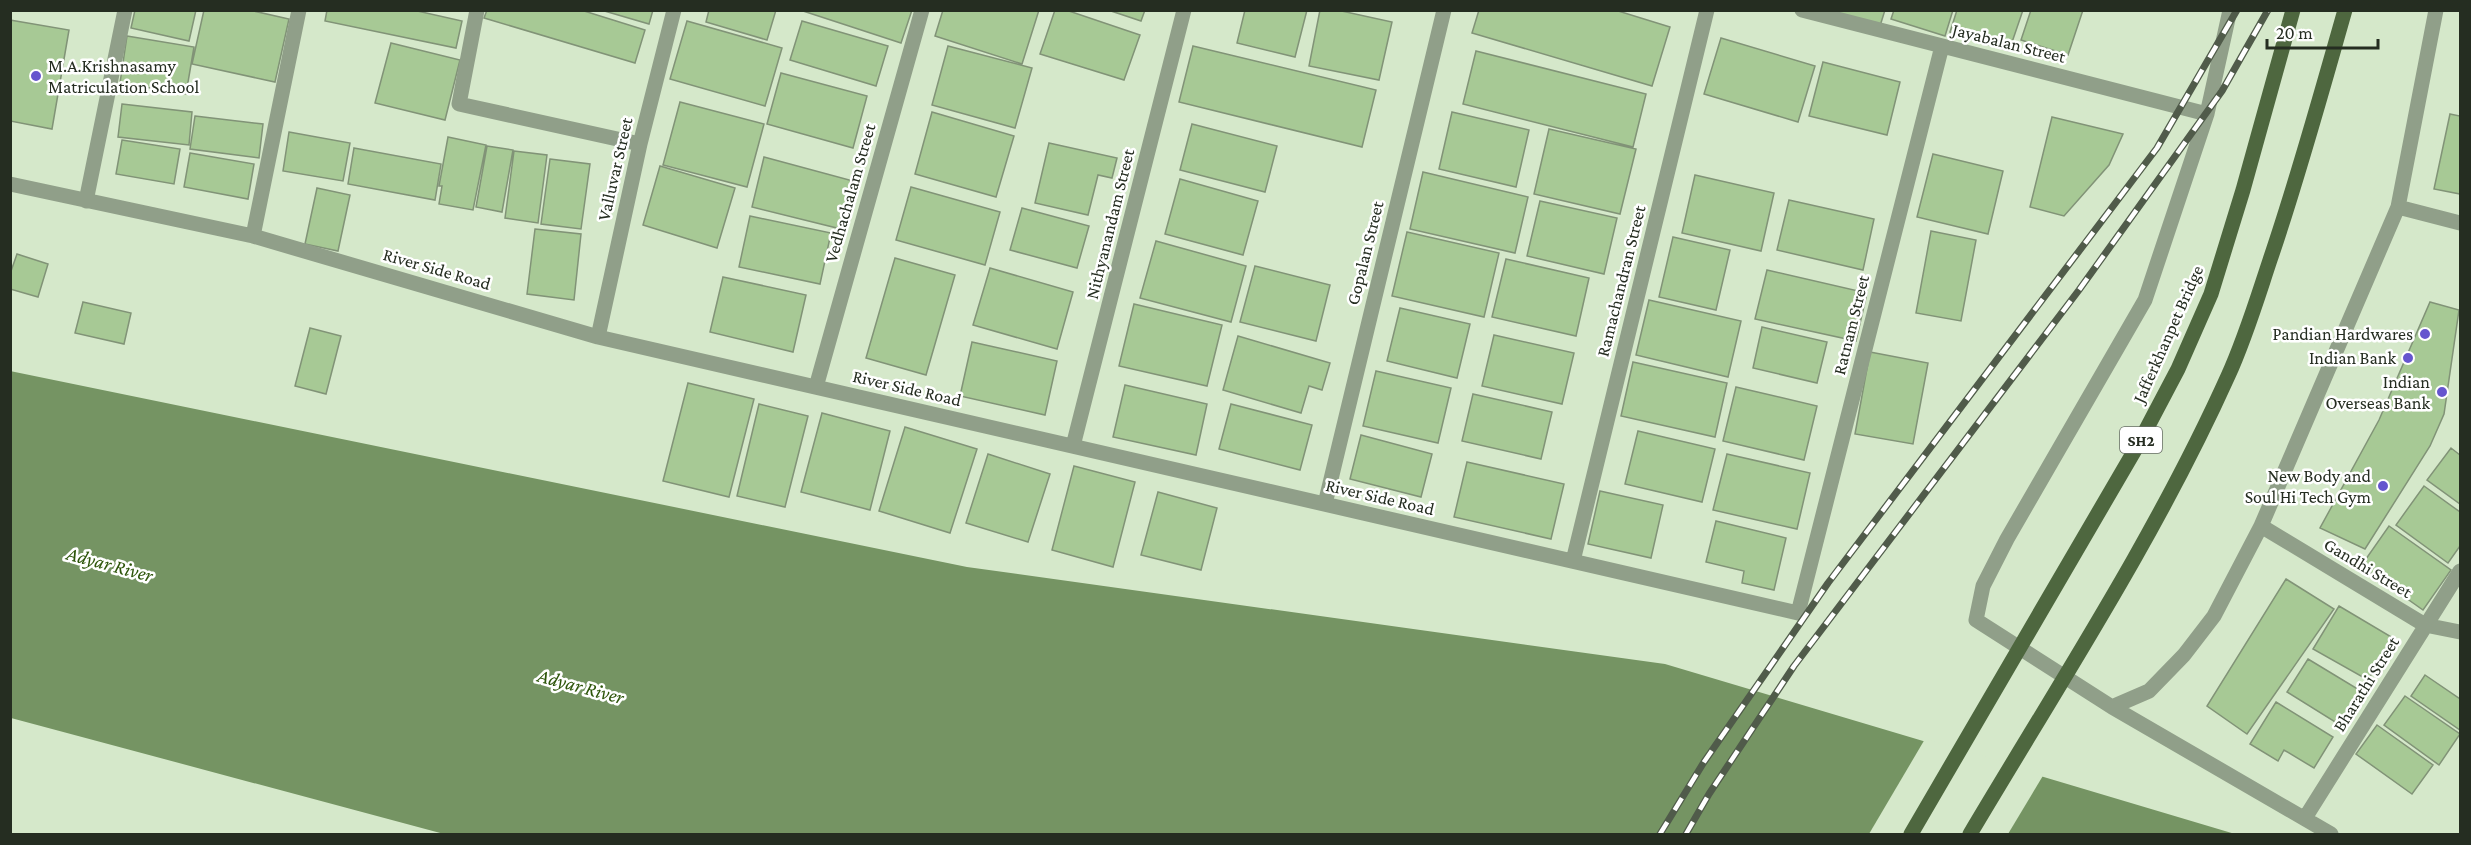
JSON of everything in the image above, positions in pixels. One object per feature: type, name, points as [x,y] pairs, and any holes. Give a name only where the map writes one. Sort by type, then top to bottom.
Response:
[{"type":"main road","name":"Jafferkhanpet Bridge","points":[[1911,834],[2139,443],[2178,369],[2211,294],[2294,10]]},
{"type":"main road","name":"SH2","points":[[1970,834],[2181,473],[2228,375],[2251,317],[2296,182],[2345,10]]},
{"type":"street","points":[[86,201],[125,10]]},
{"type":"street","points":[[253,236],[300,10]]},
{"type":"street","points":[[477,10],[459,104],[640,144]]},
{"type":"street","name":"Valluvar Street","points":[[598,337],[640,144],[674,10]]},
{"type":"street","name":"Vedhachalam Street","points":[[816,387],[922,10]]},
{"type":"street","name":"Nithyanandam Street","points":[[1073,446],[1184,10]]},
{"type":"street","name":"Gopalan Street","points":[[1325,504],[1444,10]]},
{"type":"street","name":"Ramachandran Street","points":[[1573,561],[1707,10]]},
{"type":"street","name":"Jayabalan Street","points":[[1802,10],[2208,114]]},
{"type":"street","points":[[2230,10],[2208,114],[2145,300],[2007,538],[1983,586],[1976,620],[2112,707],[2331,834]]},
{"type":"street","points":[[2112,707],[2149,691],[2184,655],[2214,616],[2261,526],[2398,207],[2436,10]]},
{"type":"street","name":"Ratnam Street","points":[[1798,613],[1942,46]]},
{"type":"street","name":"River Side Road","points":[[10,184],[253,236],[598,337],[1798,613]]},
{"type":"street","points":[[2398,207],[2460,223]]},
{"type":"street","name":"Gandhi Street","points":[[2261,526],[2426,625],[2460,632]]},
{"type":"street","name":"Bharathi Street","points":[[2305,818],[2460,571]]},
{"type":"water","name":"Adyar River","points":[[10,371],[967,567],[1665,664],[2235,834],[444,834],[11,718]]},
{"type":"pier","points":[[1925,739],[2044,774],[2008,834],[1869,834]]},
{"type":"building","points":[[135,10],[196,10],[189,41],[131,28]]},
{"type":"building","points":[[204,10],[249,10],[289,19],[275,82],[192,64]]},
{"type":"building","points":[[327,10],[413,10],[462,21],[456,48],[325,21]]},
{"type":"building","points":[[487,10],[581,10],[645,30],[635,63],[484,18]]},
{"type":"building","points":[[601,10],[653,10],[649,24]]},
{"type":"building","points":[[709,10],[776,10],[767,40],[706,22]]},
{"type":"building","points":[[800,10],[912,10],[901,43]]},
{"type":"building","points":[[943,10],[1039,10],[1022,64],[935,36]]},
{"type":"building","points":[[1055,10],[1066,10],[1140,35],[1124,80],[1040,54]]},
{"type":"building","points":[[1108,10],[1145,10],[1141,21]]},
{"type":"building","points":[[1245,10],[1307,10],[1295,57],[1237,43]]},
{"type":"building","points":[[1320,10],[1337,10],[1392,22],[1379,80],[1309,66]]},
{"type":"building","points":[[1479,10],[1615,10],[1670,27],[1652,86],[1472,33]]},
{"type":"building","points":[[1827,10],[1885,10],[1880,26]]},
{"type":"building","points":[[1894,10],[1953,10],[1945,36],[1891,19]]},
{"type":"building","points":[[1957,10],[2023,10],[2009,51],[1950,32]]},
{"type":"building","points":[[2031,10],[2083,10],[2068,55],[2021,40]]},
{"type":"building","name":"M.A.Krishnasamy Matriculation School","points":[[10,20],[69,30],[52,129],[10,121]]},
{"type":"building","points":[[687,21],[782,48],[765,106],[670,79]]},
{"type":"building","points":[[802,21],[888,46],[876,86],[790,60]]},
{"type":"building","points":[[127,36],[194,47],[186,94],[120,83]]},
{"type":"building","points":[[1721,38],[1815,66],[1798,122],[1704,94]]},
{"type":"building","points":[[391,43],[460,60],[445,120],[375,103]]},
{"type":"building","points":[[948,46],[1032,68],[1015,128],[932,105]]},
{"type":"building","points":[[1193,46],[1376,90],[1362,147],[1179,102]]},
{"type":"building","points":[[1476,51],[1646,94],[1633,147],[1463,104]]},
{"type":"building","points":[[1823,62],[1900,82],[1887,135],[1809,116]]},
{"type":"building","points":[[781,73],[867,96],[853,148],[767,124]]},
{"type":"building","points":[[680,102],[764,124],[747,187],[663,165]]},
{"type":"building","points":[[122,104],[192,112],[189,145],[118,137]]},
{"type":"building","points":[[932,112],[1014,136],[996,197],[915,174]]},
{"type":"building","points":[[1452,112],[1529,130],[1516,187],[1439,169]]},
{"type":"building","points":[[2450,114],[2460,116],[2460,194],[2434,189]]},
{"type":"building","points":[[195,116],[263,124],[259,158],[190,149]]},
{"type":"building","points":[[2052,117],[2123,134],[2109,165],[2064,216],[2030,207]]},
{"type":"building","points":[[1192,124],[1277,146],[1265,192],[1180,170]]},
{"type":"building","points":[[1549,129],[1636,149],[1620,214],[1534,194]]},
{"type":"building","points":[[289,132],[350,143],[343,181],[283,171]]},
{"type":"building","points":[[448,137],[486,145],[473,210],[439,204],[442,186],[439,186]]},
{"type":"building","points":[[122,140],[180,149],[174,184],[116,174]]},
{"type":"building","points":[[1049,143],[1117,158],[1112,178],[1098,175],[1088,215],[1035,203]]},
{"type":"building","points":[[487,146],[513,150],[502,212],[476,207]]},
{"type":"building","points":[[354,148],[441,164],[435,200],[348,184]]},
{"type":"building","points":[[514,151],[547,155],[538,223],[505,218]]},
{"type":"building","points":[[190,153],[254,164],[248,199],[184,187]]},
{"type":"building","points":[[1933,154],[2003,171],[1988,234],[1917,217]]},
{"type":"building","points":[[764,157],[853,181],[841,229],[752,207]]},
{"type":"building","points":[[550,159],[590,164],[581,229],[541,224]]},
{"type":"building","points":[[660,166],[735,188],[717,248],[643,225]]},
{"type":"building","points":[[1423,172],[1528,197],[1515,253],[1410,229]]},
{"type":"building","points":[[1695,175],[1774,193],[1761,251],[1682,233]]},
{"type":"building","points":[[1180,179],[1258,201],[1243,255],[1165,234]]},
{"type":"building","points":[[911,187],[1000,212],[985,265],[896,240]]},
{"type":"building","points":[[317,188],[350,195],[338,251],[305,244]]},
{"type":"building","points":[[1789,200],[1874,219],[1863,270],[1777,250]]},
{"type":"building","points":[[1540,201],[1617,218],[1604,274],[1527,256]]},
{"type":"building","points":[[1022,208],[1089,226],[1077,268],[1010,250]]},
{"type":"building","points":[[750,216],[831,233],[820,284],[739,267]]},
{"type":"building","points":[[535,229],[581,234],[574,300],[527,294]]},
{"type":"building","points":[[1931,231],[1976,240],[1961,321],[1916,313]]},
{"type":"building","points":[[1407,232],[1499,253],[1484,317],[1392,296]]},
{"type":"building","points":[[1673,237],[1730,250],[1716,310],[1659,297]]},
{"type":"building","points":[[1156,241],[1246,266],[1231,322],[1140,298]]},
{"type":"building","points":[[17,254],[48,264],[38,297],[10,289],[10,274]]},
{"type":"building","points":[[895,258],[955,275],[926,375],[866,358]]},
{"type":"building","points":[[1506,259],[1589,278],[1576,336],[1492,317]]},
{"type":"building","points":[[1255,266],[1330,285],[1316,341],[1240,322]]},
{"type":"building","points":[[990,268],[1073,292],[1057,349],[973,325]]},
{"type":"building","points":[[1767,270],[1867,293],[1856,341],[1755,319]]},
{"type":"building","points":[[723,277],[806,295],[793,352],[710,332]]},
{"type":"building","points":[[1649,300],[1741,321],[1728,377],[1636,355]]},
{"type":"building","points":[[83,302],[131,313],[124,344],[75,333]]},
{"type":"building","points":[[2430,302],[2459,310],[2444,414],[2430,446],[2365,549],[2320,528],[2379,420]]},
{"type":"building","points":[[1134,304],[1222,325],[1207,386],[1119,366]]},
{"type":"building","points":[[1400,308],[1470,324],[1457,378],[1387,361]]},
{"type":"building","points":[[1762,327],[1827,342],[1817,383],[1753,368]]},
{"type":"building","points":[[310,328],[341,336],[326,394],[295,386]]},
{"type":"building","points":[[1494,335],[1574,353],[1562,404],[1482,386]]},
{"type":"building","points":[[1238,336],[1330,363],[1322,390],[1309,386],[1301,413],[1223,390]]},
{"type":"building","points":[[972,342],[1057,361],[1045,415],[960,396]]},
{"type":"building","points":[[1870,352],[1928,363],[1913,444],[1855,434]]},
{"type":"building","points":[[1633,362],[1727,383],[1715,437],[1621,416]]},
{"type":"building","points":[[1376,371],[1451,388],[1438,443],[1363,426]]},
{"type":"building","points":[[688,383],[754,399],[729,497],[663,481]]},
{"type":"building","points":[[1125,385],[1207,404],[1196,455],[1113,437]]},
{"type":"building","points":[[1736,387],[1817,406],[1804,460],[1723,441]]},
{"type":"building","points":[[1473,394],[1552,412],[1541,459],[1462,441]]},
{"type":"building","points":[[759,404],[808,416],[785,507],[737,496]]},
{"type":"building","points":[[1231,404],[1312,425],[1300,470],[1219,449]]},
{"type":"building","points":[[822,413],[890,431],[870,510],[801,492]]},
{"type":"building","points":[[905,427],[977,449],[950,533],[879,511]]},
{"type":"building","points":[[1638,431],[1715,449],[1702,502],[1625,484]]},
{"type":"building","points":[[1361,435],[1432,454],[1421,497],[1350,479]]},
{"type":"building","points":[[2451,448],[2460,455],[2460,504],[2427,480]]},
{"type":"building","points":[[988,454],[1050,474],[1028,542],[966,523]]},
{"type":"building","points":[[1727,454],[1810,473],[1797,529],[1713,510]]},
{"type":"building","points":[[1467,462],[1564,484],[1551,539],[1454,517]]},
{"type":"building","points":[[1074,466],[1135,482],[1113,567],[1052,550]]},
{"type":"building","points":[[2424,486],[2460,512],[2460,546],[2448,563],[2396,525]]},
{"type":"building","points":[[1600,491],[1663,505],[1651,558],[1588,544]]},
{"type":"building","points":[[1158,492],[1217,508],[1201,570],[1141,555]]},
{"type":"building","points":[[1716,521],[1786,538],[1774,590],[1742,583],[1744,571],[1706,562]]},
{"type":"building","points":[[2389,526],[2451,570],[2423,610],[2361,566]]},
{"type":"building","points":[[2286,579],[2334,609],[2247,734],[2207,706]]},
{"type":"building","points":[[2339,606],[2393,638],[2368,680],[2313,649]]},
{"type":"building","points":[[2308,659],[2361,691],[2340,725],[2287,692]]},
{"type":"building","points":[[2425,675],[2460,699],[2460,730],[2411,696]]},
{"type":"building","points":[[2405,696],[2460,734],[2439,765],[2384,725]]},
{"type":"building","points":[[2276,702],[2333,737],[2314,768],[2284,750],[2278,761],[2250,744]]},
{"type":"building","points":[[2377,725],[2433,765],[2412,794],[2356,754]]},
{"type":"railway","points":[[1660,834],[1704,762],[1828,583],[2157,148],[2237,10]]},
{"type":"railway","points":[[1686,834],[1709,794],[1794,666],[2079,290],[2222,91],[2268,10]]},
{"type":"place","name":"M.A.Krishnasamy Matriculation School","points":[[36,76]]},
{"type":"place","name":"Pandian Hardwares","points":[[2425,334]]},
{"type":"place","name":"Indian Bank","points":[[2408,358]]},
{"type":"place","name":"Indian Overseas Bank","points":[[2442,392]]},
{"type":"place","name":"New Body and Soul Hi Tech Gym","points":[[2383,486]]}]
